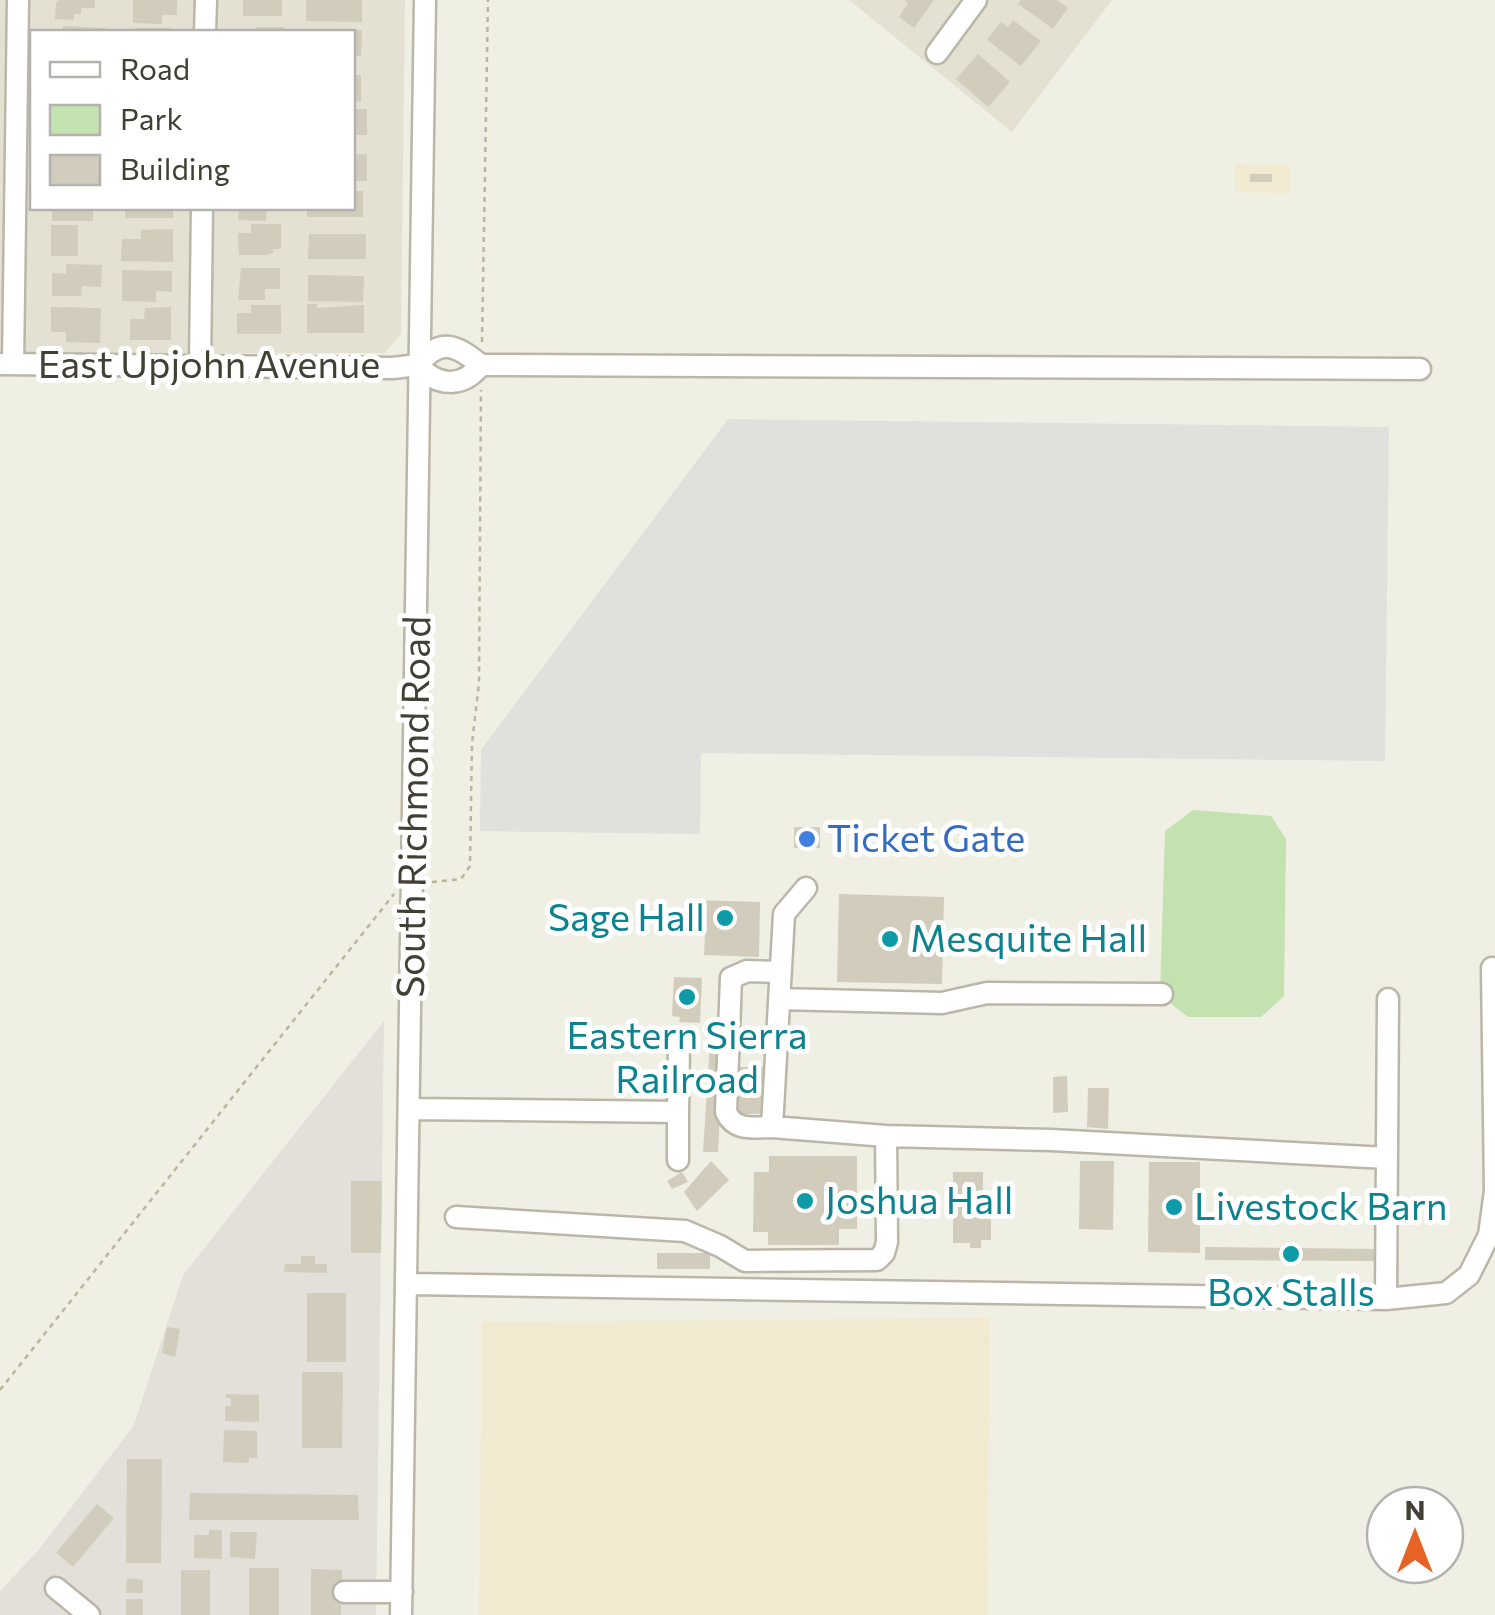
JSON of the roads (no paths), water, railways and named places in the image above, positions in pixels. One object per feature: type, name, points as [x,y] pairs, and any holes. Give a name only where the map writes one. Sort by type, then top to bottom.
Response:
[{"type":"street","points":[[6,364],[18,0]]},
{"type":"street","points":[[205,30],[206,0]]},
{"type":"street","name":"South Richmond Road","points":[[401,1615],[425,0]]},
{"type":"street","points":[[936,53],[976,0]]},
{"type":"street","points":[[200,366],[202,210]]},
{"type":"street","points":[[481,365],[472,375],[450,383],[436,381],[418,365],[432,350],[441,347],[461,350],[481,365],[1420,369]]},
{"type":"street","name":"East Upjohn Avenue","points":[[6,364],[395,368],[418,365]]},
{"type":"street","points":[[772,1126],[784,914],[806,888]]},
{"type":"street","points":[[407,1284],[1386,1299],[1446,1294],[1469,1274],[1488,1236],[1495,1190],[1492,968]]},
{"type":"street","points":[[781,972],[747,971],[732,978],[726,1112],[737,1126],[1387,1158]]},
{"type":"street","points":[[779,999],[942,1003],[988,992],[1162,994]]},
{"type":"street","points":[[1386,1299],[1388,999]]},
{"type":"street","points":[[678,1160],[679,1043]]},
{"type":"street","points":[[410,1109],[678,1112]]},
{"type":"street","points":[[456,1218],[685,1232],[745,1261],[877,1260],[887,1242],[886,1136]]},
{"type":"street","points":[[56,1588],[88,1615]]},
{"type":"street","points":[[344,1592],[402,1592]]},
{"type":"place","name":"Ticket Gate","points":[[807,839]]},
{"type":"place","name":"Sage Hall","points":[[725,918]]},
{"type":"place","name":"Mesquite Hall","points":[[890,939]]},
{"type":"place","name":"Eastern Sierra Railroad","points":[[687,997]]},
{"type":"place","name":"Joshua Hall","points":[[805,1201]]},
{"type":"place","name":"Livestock Barn","points":[[1174,1207]]},
{"type":"place","name":"Box Stalls","points":[[1291,1254]]}]
